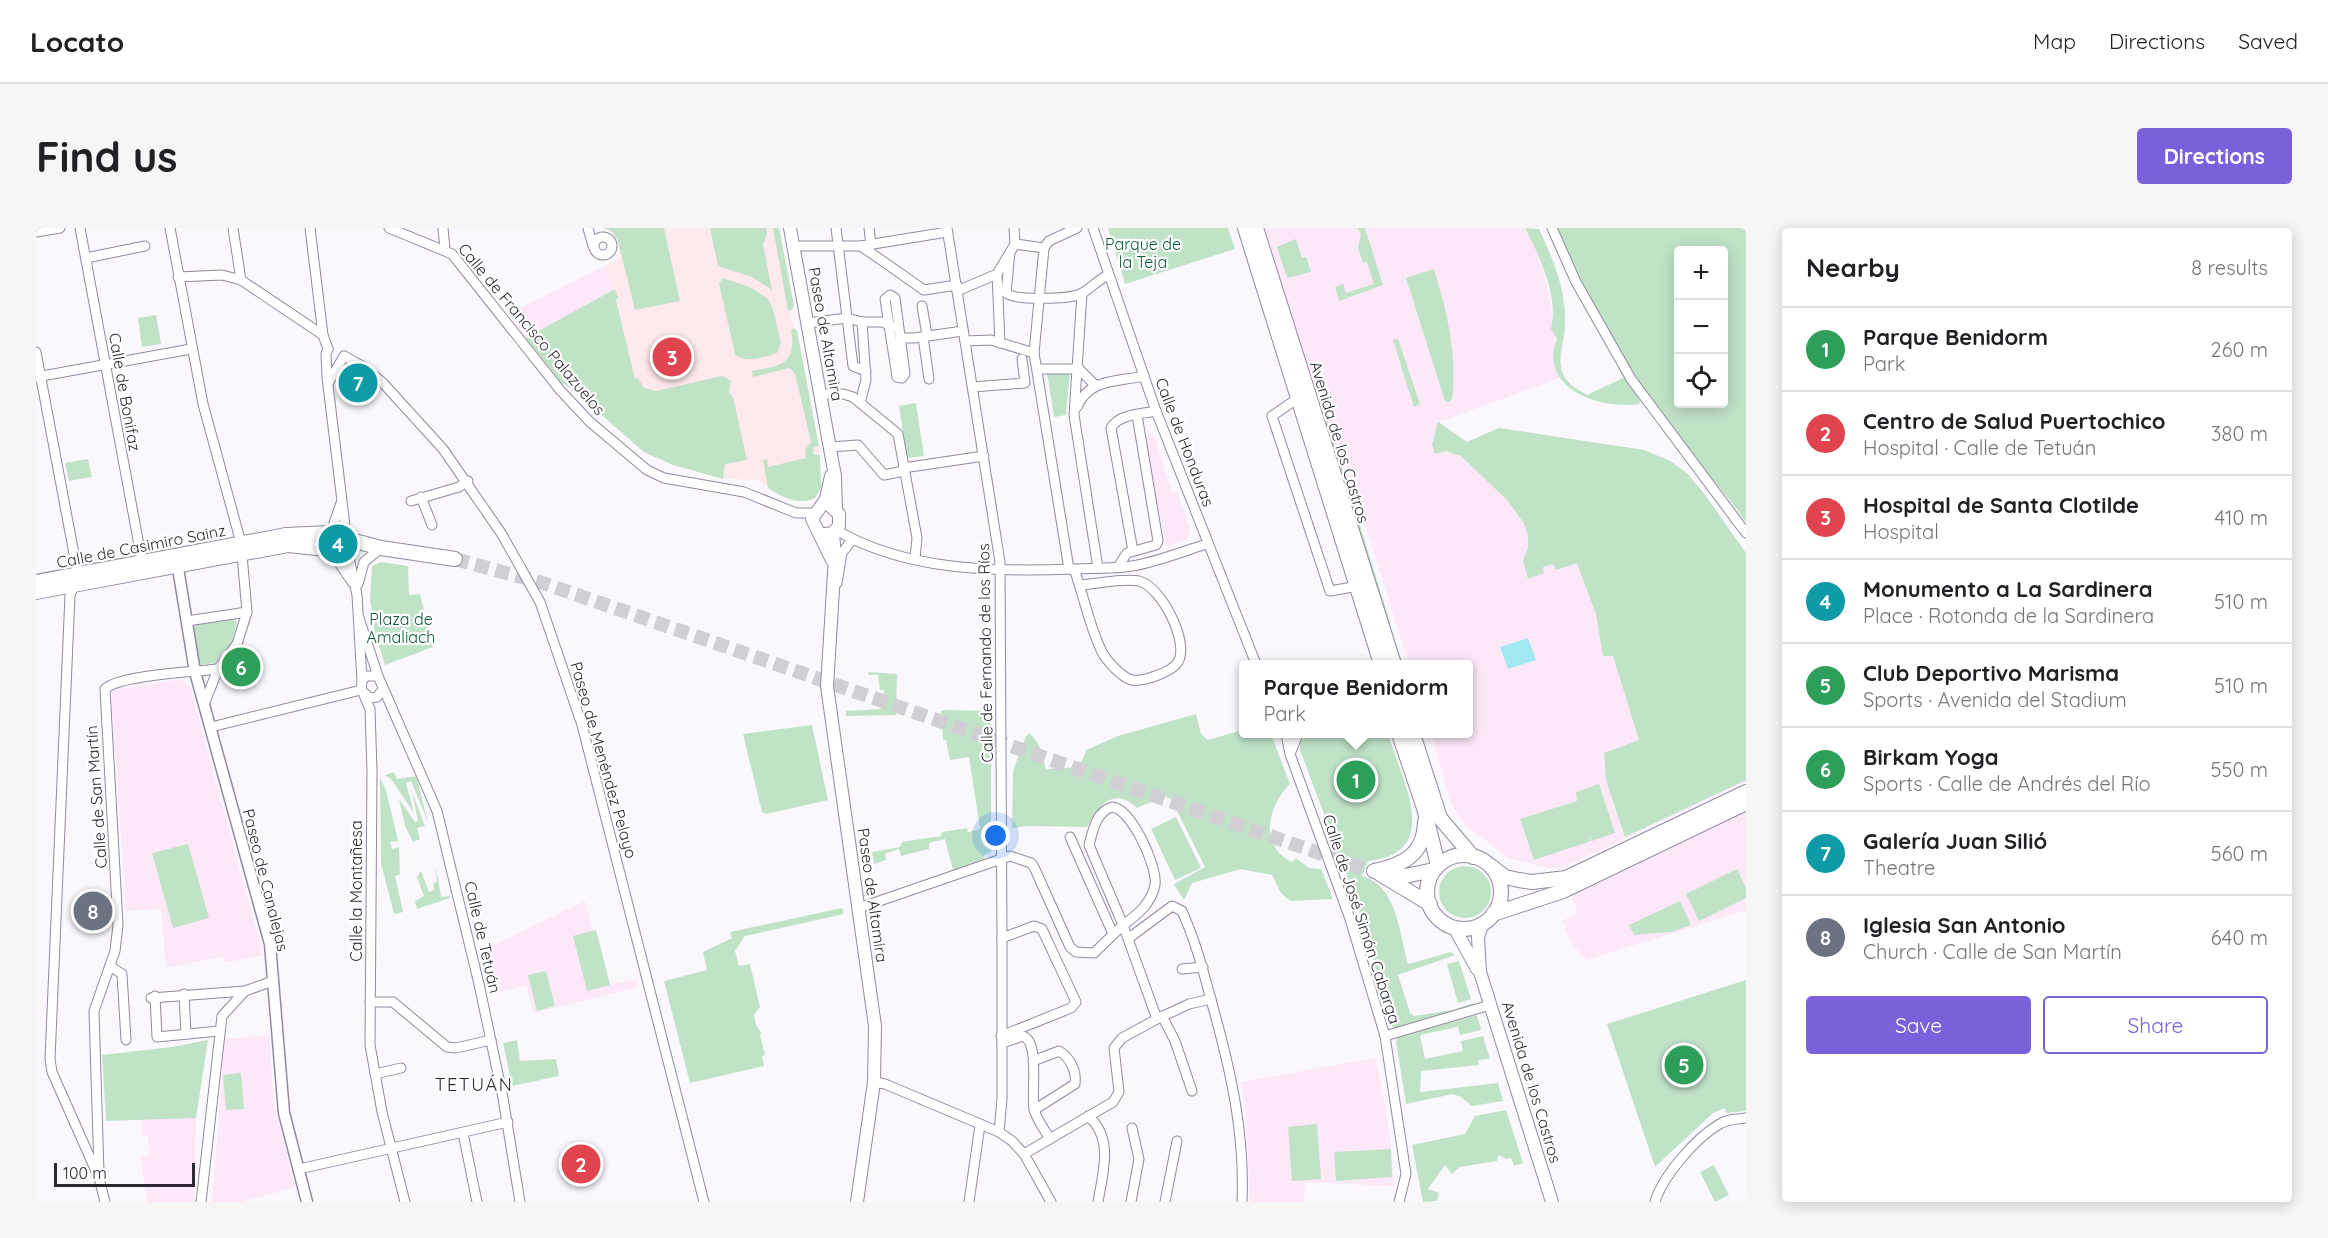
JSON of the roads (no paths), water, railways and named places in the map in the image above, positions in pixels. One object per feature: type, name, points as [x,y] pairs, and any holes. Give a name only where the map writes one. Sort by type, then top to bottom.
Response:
[{"type":"main road","name":"Paseo de Altamira","points":[[790,228],[830,447],[837,511]]},
{"type":"main road","name":"Avenida de los Castros","points":[[1245,228],[1380,660]]},
{"type":"main road","name":"Avenida de los Castros","points":[[1256,228],[1393,660]]},
{"type":"main road","name":"Paseo de Altamira","points":[[816,511],[826,499],[832,465]]},
{"type":"main road","points":[[828,506],[837,511],[840,520],[834,532],[821,534],[816,530],[812,519],[816,511],[828,506]]},
{"type":"main road","name":"Paseo de Altamira","points":[[816,530],[828,549],[834,573]]},
{"type":"main road","points":[[241,554],[312,532],[340,544],[455,558]]},
{"type":"main road","name":"Paseo de Altamira","points":[[834,532],[834,573],[827,667],[828,693],[875,1026],[874,1082],[857,1202]]},
{"type":"main road","name":"Calle de Casimiro Sainz","points":[[36,582],[75,580],[178,568],[288,545],[340,544]]},
{"type":"main road","name":"Calle de Casimiro Sainz","points":[[36,592],[142,561],[241,554]]},
{"type":"main road","points":[[1400,738],[1425,814],[1436,868],[1428,886],[1430,904]]},
{"type":"main road","points":[[1414,738],[1440,818],[1473,857]]},
{"type":"main road","points":[[1369,870],[1405,876],[1436,868],[1458,856],[1473,857],[1491,866],[1505,877],[1519,880],[1532,882],[1566,878],[1746,792]]},
{"type":"main road","points":[[1493,914],[1563,891],[1746,803]]},
{"type":"main road","points":[[1369,870],[1394,867],[1417,852],[1425,835],[1425,814]]},
{"type":"main road","points":[[1369,870],[1430,904],[1442,921],[1465,929],[1482,925],[1500,903],[1502,891],[1500,882],[1491,866]]},
{"type":"main road","name":"Avenida de los Castros","points":[[1480,972],[1478,937],[1482,925]]},
{"type":"main road","name":"Avenida de los Castros","points":[[1454,927],[1480,972],[1552,1202]]},
{"type":"street","points":[[36,232],[60,228]]},
{"type":"street","name":"Calle de Bonifaz","points":[[80,228],[142,561]]},
{"type":"street","points":[[170,228],[191,349],[241,554],[247,612],[237,644],[218,669],[205,702]]},
{"type":"street","points":[[232,228],[241,280]]},
{"type":"street","points":[[310,228],[323,335],[328,349],[326,354],[328,384],[341,503],[340,544],[347,572],[357,595]]},
{"type":"street","name":"Calle de Francisco Palazuelos","points":[[389,228],[445,250],[457,259],[500,317],[574,406],[615,445],[647,470],[664,478],[744,492],[796,513],[816,511]]},
{"type":"street","points":[[443,228],[445,250]]},
{"type":"street","points":[[836,228],[853,366],[866,371]]},
{"type":"street","points":[[866,246],[869,228]]},
{"type":"street","points":[[900,228],[901,240]]},
{"type":"street","points":[[1014,228],[1008,295],[1040,299],[1082,293],[1108,275]]},
{"type":"street","points":[[1077,228],[1048,242],[1044,248],[1034,353],[1072,569],[1080,585],[1103,654],[1124,675],[1132,680],[1173,668],[1178,662],[1181,650],[1171,613],[1146,585],[1133,581],[1080,585]]},
{"type":"street","name":"Calle de Honduras","points":[[1093,228],[1156,411],[1254,660]]},
{"type":"street","points":[[1552,228],[1575,282],[1623,367],[1746,533]]},
{"type":"street","points":[[588,229],[611,241],[609,253],[600,256],[595,252],[588,229]]},
{"type":"street","points":[[794,246],[866,246],[947,230]]},
{"type":"street","name":"Calle de Fernando de los Ríos","points":[[947,230],[1001,571],[1002,938],[999,1132]]},
{"type":"street","points":[[593,246],[600,237]]},
{"type":"street","points":[[86,258],[145,246]]},
{"type":"street","points":[[866,246],[924,290],[957,288],[997,274]]},
{"type":"street","points":[[1013,248],[1044,248]]},
{"type":"street","points":[[999,343],[997,274],[1013,248]]},
{"type":"street","points":[[222,275],[232,269],[238,259]]},
{"type":"street","points":[[178,277],[222,275],[241,280],[323,335]]},
{"type":"street","points":[[1082,293],[1079,369],[1074,415],[1098,568]]},
{"type":"street","points":[[890,295],[895,298],[905,374],[898,379],[895,373],[888,325],[885,299],[890,295]]},
{"type":"street","points":[[922,306],[929,379]]},
{"type":"street","points":[[808,323],[847,318],[862,322],[883,322],[900,334],[925,336],[963,331]]},
{"type":"street","points":[[860,403],[866,371],[862,322]]},
{"type":"street","points":[[965,341],[991,340],[1034,353]]},
{"type":"street","points":[[328,349],[336,346],[341,359],[328,384]]},
{"type":"street","points":[[38,377],[104,363],[191,349]]},
{"type":"street","points":[[36,352],[38,377],[75,580],[50,1059],[52,1072],[99,1178],[105,1202]]},
{"type":"street","points":[[328,360],[341,359]]},
{"type":"street","name":"Paseo de Menéndez Pelayo","points":[[341,359],[364,367],[428,429],[468,481],[518,560],[540,602],[571,691],[704,1202]]},
{"type":"street","points":[[973,387],[1025,383],[1022,359]]},
{"type":"street","points":[[1037,369],[1079,369],[1094,384]]},
{"type":"street","points":[[1074,415],[1086,392],[1094,384],[1144,376]]},
{"type":"street","points":[[820,394],[843,394],[860,403],[898,434],[917,538],[915,558]]},
{"type":"street","name":"Avenida de los Castros","points":[[1299,398],[1272,416],[1330,591],[1358,586]]},
{"type":"street","points":[[1133,551],[1111,428],[1114,423],[1156,411]]},
{"type":"street","points":[[1118,567],[1127,553],[1156,545],[1158,541],[1137,415]]},
{"type":"street","points":[[830,447],[858,445],[884,475],[984,456]]},
{"type":"street","points":[[411,501],[459,487],[468,481]]},
{"type":"street","points":[[421,497],[432,525]]},
{"type":"street","points":[[834,532],[852,540],[915,558],[966,568],[1001,571],[1133,566],[1207,544]]},
{"type":"street","name":"Paseo de Altamira","points":[[832,594],[840,570],[842,553],[852,540]]},
{"type":"street","points":[[362,689],[357,595],[361,568],[381,548]]},
{"type":"street","name":"Paseo de Canalejas","points":[[178,568],[195,672],[270,944],[285,1113],[307,1202]]},
{"type":"street","points":[[187,621],[247,612]]},
{"type":"street","points":[[359,618],[378,676],[366,676],[362,689]]},
{"type":"street","points":[[195,672],[218,669]]},
{"type":"street","name":"Calle de San Martín","points":[[99,1178],[94,1011],[110,966],[118,925],[105,689],[111,683],[195,672]]},
{"type":"street","name":"Calle de Tetuán","points":[[378,676],[380,693],[437,811],[491,1040],[508,1122],[520,1202]]},
{"type":"street","points":[[211,727],[362,689],[380,693],[370,709]]},
{"type":"street","name":"Calle la Montañesa","points":[[362,689],[370,709],[370,1045],[391,1148],[405,1202]]},
{"type":"street","name":"Calle de José Simón Cabarga","points":[[1287,738],[1290,754],[1349,916],[1385,1035],[1406,1174],[1399,1202]]},
{"type":"street","points":[[1290,754],[1296,738]]},
{"type":"street","points":[[859,909],[1001,857],[1010,856],[1021,859],[1034,867],[1070,947],[1076,952],[1094,953],[1113,934],[1123,926],[1146,905],[1155,884],[1155,873],[1141,839],[1128,815],[1118,807],[1105,809],[1099,816],[1089,845],[1123,926],[1129,938],[1160,1017],[1175,1041],[1192,1091]]},
{"type":"street","points":[[1070,837],[1113,934]]},
{"type":"street","points":[[1129,938],[1172,906],[1182,911],[1203,967],[1234,1087],[1240,1121],[1242,1202]]},
{"type":"street","points":[[1001,1040],[1071,1008],[1076,1002],[1042,929],[1034,926],[1002,938]]},
{"type":"street","points":[[110,966],[122,974],[127,999],[126,1040]]},
{"type":"street","points":[[1182,969],[1203,967]]},
{"type":"street","points":[[219,1031],[157,1036],[153,997],[245,991],[273,981]]},
{"type":"street","points":[[201,1202],[219,1031],[226,1008],[245,991]]},
{"type":"street","points":[[184,994],[186,1034]]},
{"type":"street","points":[[1024,1154],[1118,1097],[1112,1053],[1118,1042],[1160,1017],[1190,1004],[1211,999]]},
{"type":"street","points":[[370,1002],[393,1002],[447,1047],[456,1048],[491,1040]]},
{"type":"street","points":[[1385,1035],[1490,1005]]},
{"type":"street","points":[[1001,1040],[1027,1037],[1033,1061],[1034,1110],[1050,1139]]},
{"type":"street","points":[[1033,1061],[1059,1051],[1067,1057],[1076,1080],[1075,1084],[1034,1110]]},
{"type":"street","points":[[375,1074],[401,1068]]},
{"type":"street","points":[[874,1082],[999,1132],[1017,1145],[1024,1154],[1051,1202]]},
{"type":"street","points":[[1088,1116],[1100,1128],[1106,1158],[1098,1202]]},
{"type":"street","points":[[1655,1202],[1672,1168],[1717,1125],[1728,1120],[1746,1118]]},
{"type":"street","points":[[299,1169],[508,1122]]},
{"type":"street","points":[[78,1127],[98,1123]]},
{"type":"street","points":[[969,1202],[980,1125]]},
{"type":"street","points":[[1131,1202],[1139,1159],[1132,1128]]},
{"type":"street","points":[[463,1133],[477,1202]]},
{"type":"street","points":[[1165,1202],[1177,1141]]},
{"type":"water","points":[[1528,638],[1536,660],[1508,669],[1500,647]]},
{"type":"tunnel","points":[[455,559],[540,582],[1365,869]]},
{"type":"place","name":"Hospital de Santa Clotilde","points":[[672,357]]},
{"type":"place","name":"Galería Juan Silió","points":[[358,383]]},
{"type":"place","name":"Monumento a La Sardinera","points":[[338,544]]},
{"type":"place","name":"Birkam Yoga","points":[[241,667]]},
{"type":"place","name":"Parque Benidorm","points":[[1356,780]]},
{"type":"place","name":"Iglesia San Antonio","points":[[93,911]]},
{"type":"place","name":"Club Deportivo Marisma","points":[[1684,1065]]},
{"type":"place","name":"Centro de Salud Puertochico","points":[[581,1164]]},
{"type":"district","name":"TETUÁN","points":[[474,1084]]},
{"type":"park label","name":"Parque de la Teja","points":[[1143,253]]},
{"type":"park label","name":"Plaza de Amaliach","points":[[401,628]]}]
